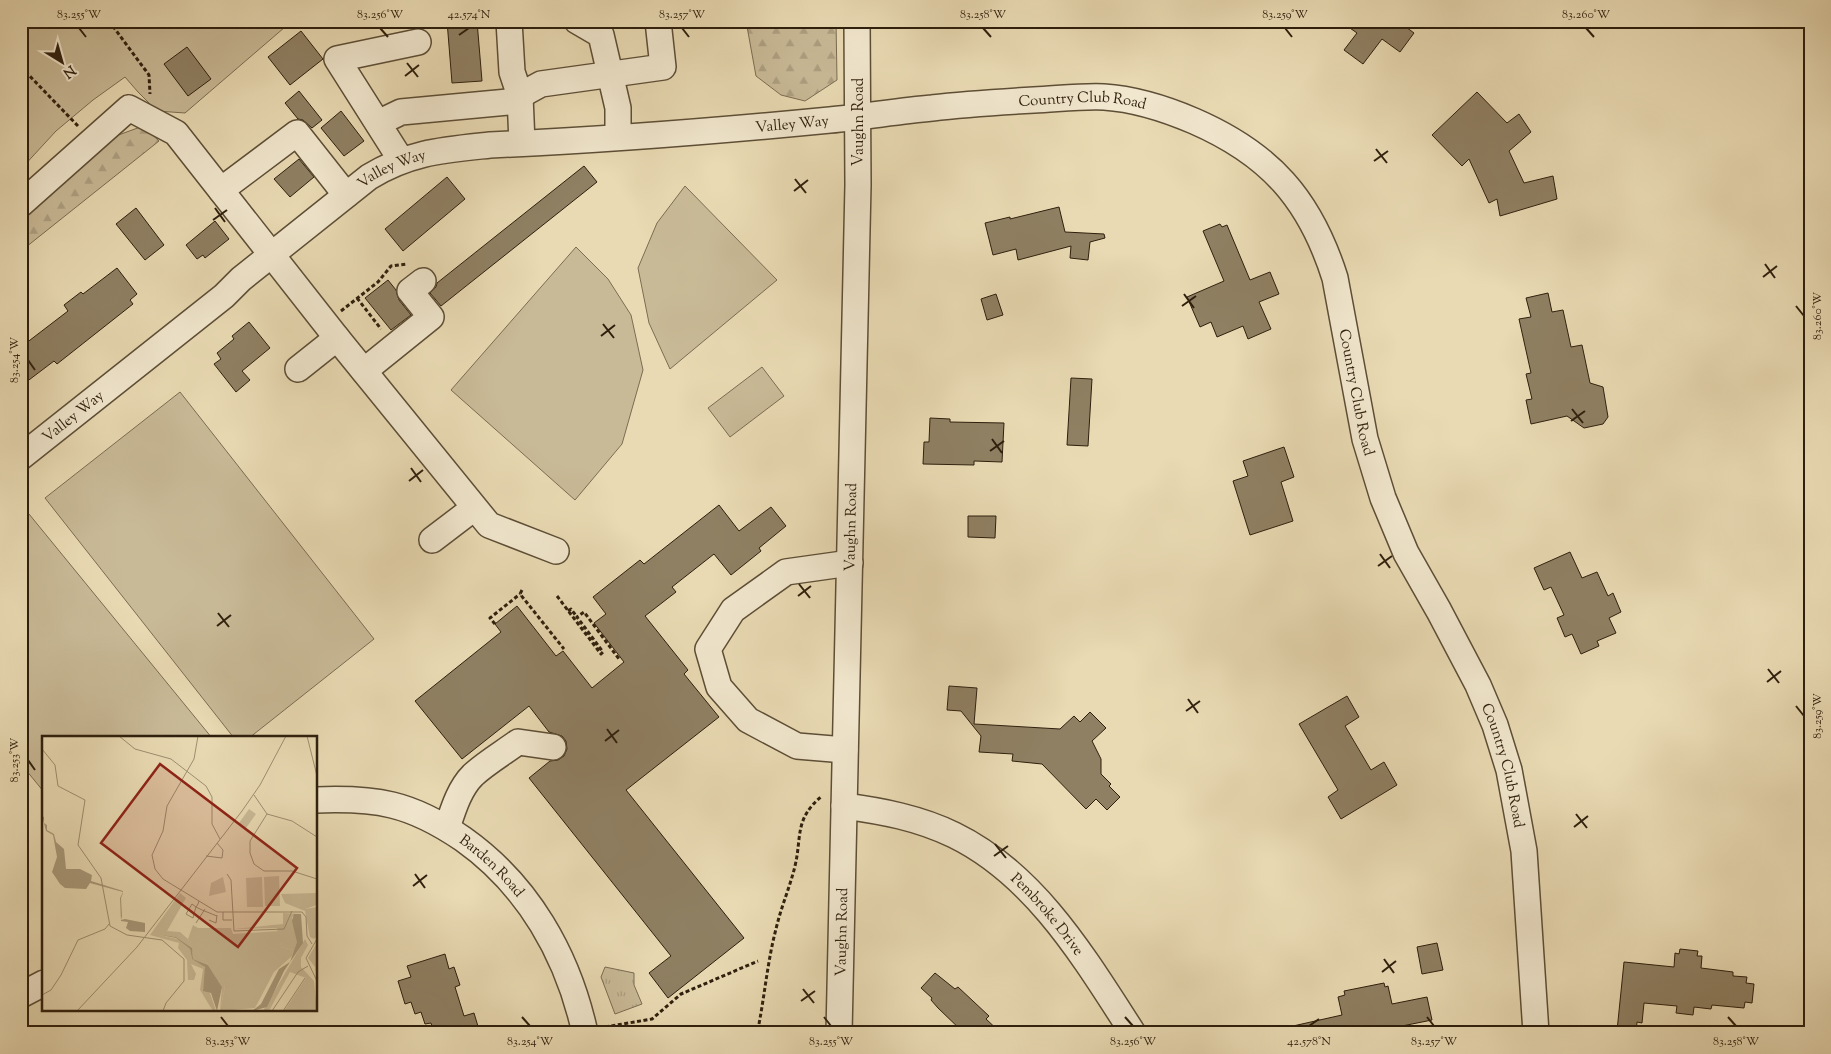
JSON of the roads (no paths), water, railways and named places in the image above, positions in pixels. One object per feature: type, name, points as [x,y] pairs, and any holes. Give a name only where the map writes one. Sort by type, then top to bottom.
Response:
[{"type":"street","points":[[509,21],[512,72],[520,96],[522,143]]},
{"type":"street","points":[[577,21],[601,35],[618,108],[618,137]]},
{"type":"street","points":[[378,123],[401,112],[508,102],[541,84],[663,67],[658,21]]},
{"type":"street","name":"Vaughn Road","points":[[838,1033],[846,750],[858,118],[856,21]]},
{"type":"street","points":[[401,160],[337,59],[418,42]]},
{"type":"street","name":"Country Club Road","points":[[858,118],[976,103],[1042,99],[1104,97],[1139,103],[1172,111],[1237,142],[1277,175],[1302,205],[1323,244],[1335,278],[1365,439],[1383,498],[1406,553],[1444,619],[1478,685],[1501,742],[1515,798],[1524,851],[1536,1033]]},
{"type":"street","points":[[21,204],[129,108],[176,133],[271,255],[489,525],[556,551]]},
{"type":"street","name":"Valley Way","points":[[21,457],[217,301],[240,278],[369,177],[401,160],[439,150],[858,118]]},
{"type":"street","points":[[221,190],[297,133],[346,195]]},
{"type":"street","points":[[364,371],[431,317],[410,291],[416,272]]},
{"type":"street","points":[[298,369],[331,330]]},
{"type":"street","points":[[432,540],[474,508]]},
{"type":"street","points":[[846,750],[797,746],[748,720],[719,687],[708,649],[733,610],[786,572],[850,563]]},
{"type":"street","points":[[447,828],[458,796],[472,776],[489,763],[518,742],[553,747]]},
{"type":"street","name":"Pembroke Drive","points":[[844,796],[876,810],[905,816],[954,835],[981,850],[1010,872],[1035,896],[1055,920],[1133,1033]]},
{"type":"street","name":"Barden Road","points":[[318,800],[343,799],[387,804],[440,823],[484,854],[502,872],[540,920],[569,976],[585,1032]]},
{"type":"street","points":[[21,995],[42,984]]}]
